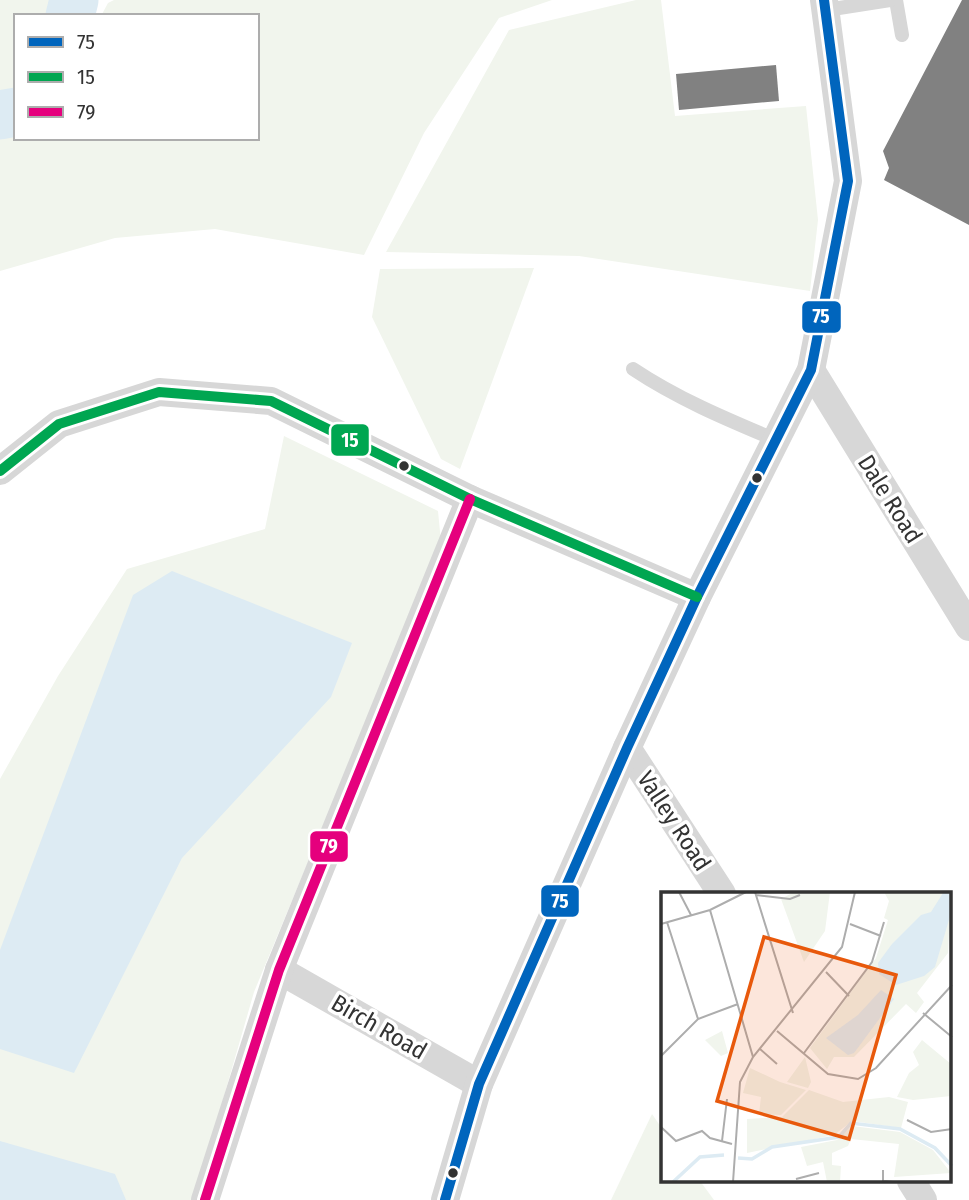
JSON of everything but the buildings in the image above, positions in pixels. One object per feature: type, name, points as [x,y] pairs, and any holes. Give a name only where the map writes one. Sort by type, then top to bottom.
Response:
[{"type":"street","points":[[445,1200],[479,1084],[626,748],[697,597],[811,370],[848,181],[825,5]]},
{"type":"street","name":"Dale Road","points":[[811,370],[969,627]]},
{"type":"street","points":[[0,471],[59,424],[159,391],[271,401],[470,499],[697,597]]},
{"type":"street","points":[[205,1200],[279,970],[470,499]]},
{"type":"street","name":"Valley Road","points":[[626,748],[721,892]]},
{"type":"street","name":"Birch Road","points":[[279,970],[479,1084]]},
{"type":"street","points":[[912,1182],[923,1200]]},
{"type":"lane","points":[[825,5],[890,0]]},
{"type":"lane","points":[[896,0],[902,35]]},
{"type":"lane","points":[[633,369],[666,391],[701,409],[776,440]]},
{"type":"shaded area","points":[[0,0],[57,0],[54,14],[14,14],[14,90],[0,98]]},
{"type":"shaded area","points":[[114,0],[552,0],[499,18],[424,133],[364,255],[215,229],[115,238],[0,271],[0,134],[14,130],[14,140],[259,140],[259,14],[102,14],[108,3]]},
{"type":"shaded area","points":[[636,0],[661,0],[675,116],[806,106],[818,220],[810,291],[579,256],[386,252],[509,30]]},
{"type":"shaded area","points":[[534,268],[460,469],[441,459],[372,317],[380,269]]},
{"type":"shaded area","points":[[284,436],[438,511],[441,542],[254,992],[194,1200],[0,1200],[0,779],[58,676],[127,569],[265,529]]},
{"type":"shaded area","points":[[172,571],[352,643],[331,697],[182,858],[74,1073],[0,1049],[0,950],[133,595]]},
{"type":"shaded area","points":[[652,1114],[661,1127],[661,1182],[701,1182],[714,1200],[611,1200]]},
{"type":"shaded area","points":[[0,1141],[115,1174],[126,1200],[0,1200]]},
{"type":"waterway","points":[[70,14],[74,0]]},
{"type":"waterway","points":[[0,115],[14,112]]},
{"type":"transit line","name":"75","points":[[445,1200],[479,1084],[627,748],[697,597],[811,370],[848,181],[824,0]]},
{"type":"transit line","name":"15","points":[[0,471],[59,424],[159,392],[271,401],[470,499],[697,597]]},
{"type":"transit line","name":"79","points":[[205,1200],[279,970],[470,499]]}]
